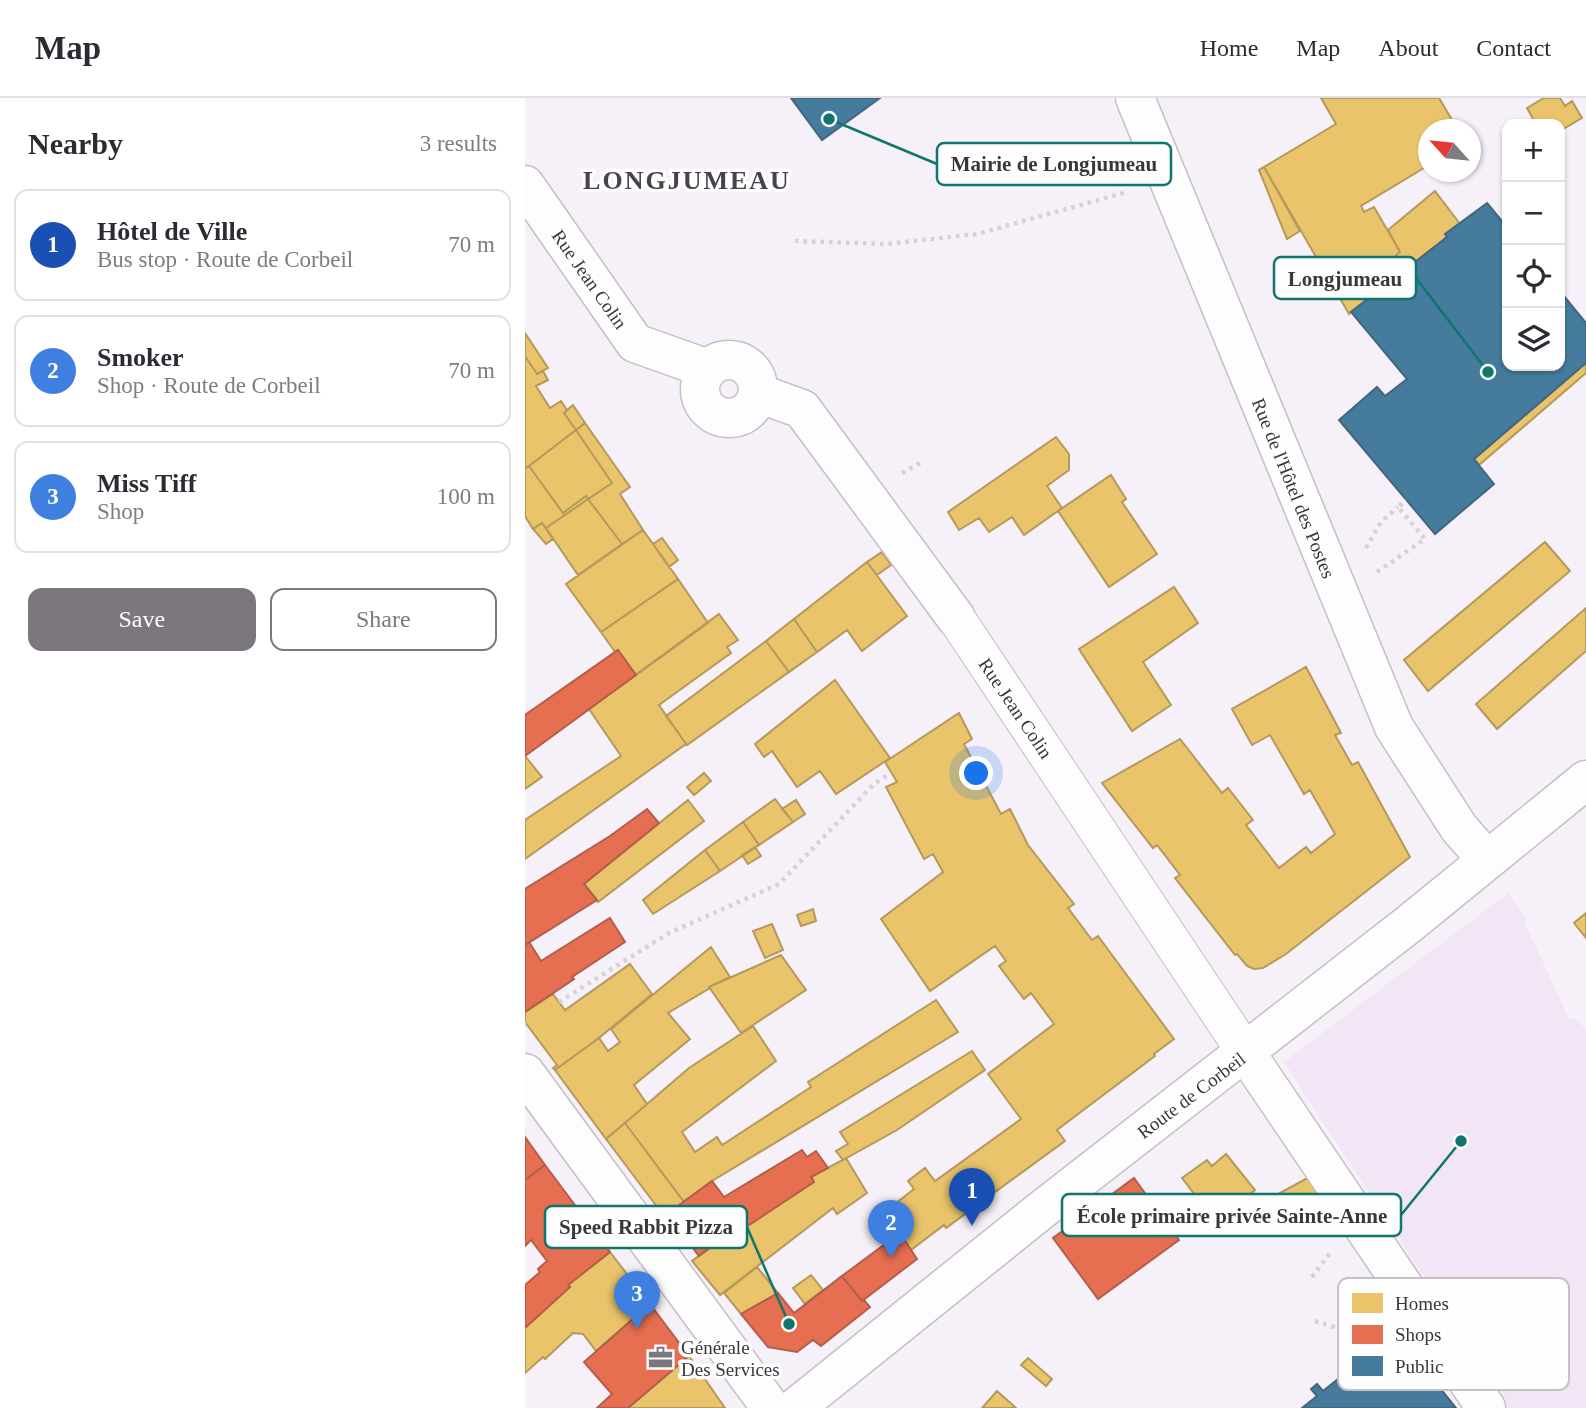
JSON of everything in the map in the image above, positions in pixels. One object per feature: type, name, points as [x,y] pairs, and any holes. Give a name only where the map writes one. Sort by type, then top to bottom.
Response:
[{"type":"street","name":"Rue de l'Hôtel des Postes","points":[[1135,98],[1394,727],[1459,828],[1487,860]]},
{"type":"street","name":"Rue Jean Colin","points":[[525,185],[635,342],[708,369],[724,360],[742,363],[755,375],[758,393],[802,409],[956,618],[1246,1053]]},
{"type":"street","name":"Route de Corbeil","points":[[795,1408],[1044,1208],[1246,1053],[1586,780]]},
{"type":"street","points":[[1246,1053],[1399,1278]]},
{"type":"street","points":[[525,1073],[771,1408]]},
{"type":"street","points":[[1474,1390],[1486,1408]]},
{"type":"path","points":[[795,241],[887,244],[977,234],[1117,194],[1170,183]]},
{"type":"path","points":[[1381,522],[1406,500]]},
{"type":"path","points":[[1339,597],[1425,539],[1398,507]]},
{"type":"path","points":[[559,1002],[669,933],[779,884],[874,784],[891,773]]},
{"type":"path","points":[[1312,1277],[1337,1244]]},
{"type":"path","points":[[1315,1321],[1338,1328]]},
{"type":"shaded area","points":[[1508,893],[1527,920],[1524,921],[1569,1019],[1574,1018],[1586,1029],[1586,1408],[1508,1408],[1498,1390],[1569,1390],[1569,1278],[1425,1278],[1284,1062]]},
{"type":"building: Homes","points":[[1321,98],[1439,98],[1451,119],[1418,119],[1418,172],[1361,206],[1364,212],[1374,207],[1400,252],[1396,255],[1405,270],[1349,314],[1264,167],[1336,124]]},
{"type":"building: Homes","points":[[1544,98],[1560,98],[1565,106],[1572,101],[1582,118],[1565,128],[1565,119],[1533,119],[1527,108]]},
{"type":"building: Homes","points":[[1264,167],[1300,231],[1287,239],[1259,170]]},
{"type":"building: Homes","points":[[1435,191],[1460,224],[1405,270],[1396,255],[1400,252],[1388,230]]},
{"type":"building: Homes","points":[[525,333],[548,368],[537,374],[525,356]]},
{"type":"building: Homes","points":[[525,356],[537,374],[543,371],[548,380],[536,386],[550,408],[561,401],[567,410],[564,413],[576,430],[525,469]]},
{"type":"building: Homes","points":[[1586,363],[1586,373],[1479,465],[1474,459]]},
{"type":"building: Homes","points":[[573,405],[585,423],[576,430],[564,413]]},
{"type":"building: Homes","points":[[585,423],[630,487],[620,494],[643,530],[622,544],[588,499],[612,483],[576,430]]},
{"type":"building: Homes","points":[[576,430],[612,483],[588,499],[586,496],[563,513],[529,466]]},
{"type":"building: Homes","points":[[1056,437],[1069,454],[1069,470],[1047,486],[1062,508],[1024,535],[1012,517],[989,532],[979,518],[959,530],[948,512]]},
{"type":"building: Homes","points":[[529,466],[563,513],[586,496],[588,499],[546,528],[542,523],[533,529],[525,516],[525,469]]},
{"type":"building: Homes","points":[[1111,475],[1126,499],[1122,502],[1157,554],[1109,587],[1058,511]]},
{"type":"building: Homes","points":[[588,499],[622,544],[578,575],[546,528]]},
{"type":"building: Homes","points":[[542,523],[553,539],[546,544],[533,529]]},
{"type":"building: Homes","points":[[643,530],[678,579],[601,632],[566,584]]},
{"type":"building: Homes","points":[[662,538],[678,560],[669,567],[653,544]]},
{"type":"building: Homes","points":[[1545,542],[1570,571],[1428,691],[1404,660]]},
{"type":"building: Homes","points":[[882,552],[891,565],[877,575],[867,562]]},
{"type":"building: Homes","points":[[867,562],[907,616],[862,651],[847,630],[817,652],[794,619]]},
{"type":"building: Homes","points":[[678,579],[708,623],[636,675],[601,632]]},
{"type":"building: Homes","points":[[1174,587],[1198,623],[1143,662],[1171,705],[1132,731],[1079,649]]},
{"type":"building: Homes","points":[[1586,608],[1586,651],[1497,729],[1476,704]]},
{"type":"building: Homes","points":[[719,614],[738,640],[727,647],[731,653],[659,705],[686,744],[525,859],[525,820],[621,756],[589,709]]},
{"type":"building: Homes","points":[[794,619],[817,652],[789,672],[766,641]]},
{"type":"building: Homes","points":[[766,641],[789,672],[687,745],[666,716]]},
{"type":"building: Homes","points":[[1306,667],[1341,733],[1335,735],[1352,765],[1358,762],[1410,857],[1286,954],[1263,968],[1254,969],[1235,955],[1175,878],[1180,875],[1157,845],[1153,848],[1102,783],[1180,739],[1222,793],[1228,788],[1253,820],[1246,825],[1279,868],[1306,847],[1311,853],[1335,834],[1310,790],[1304,794],[1270,735],[1252,745],[1232,709]]},
{"type":"building: Homes","points":[[835,680],[890,758],[836,794],[820,771],[797,787],[772,751],[764,757],[755,744]]},
{"type":"building: Homes","points":[[959,713],[972,739],[964,744],[1001,814],[1010,809],[1028,845],[1074,904],[1068,908],[1092,940],[1098,936],[1174,1039],[1057,1130],[1065,1141],[946,1228],[944,1225],[911,1250],[900,1233],[896,1237],[882,1214],[914,1189],[908,1181],[925,1168],[935,1181],[1021,1119],[988,1074],[1054,1024],[1031,993],[1024,999],[999,966],[1006,961],[995,946],[930,991],[881,919],[943,872],[933,854],[924,859],[886,787],[897,782],[885,762]]},
{"type":"building: Homes","points":[[525,756],[542,777],[525,789]]},
{"type":"building: Homes","points":[[704,773],[711,781],[694,795],[687,787]]},
{"type":"building: Homes","points":[[775,799],[793,822],[759,845],[743,822]]},
{"type":"building: Homes","points":[[688,800],[704,821],[598,902],[584,884]]},
{"type":"building: Homes","points":[[796,800],[805,814],[793,822],[782,809]]},
{"type":"building: Homes","points":[[743,822],[759,845],[720,871],[705,850]]},
{"type":"building: Homes","points":[[755,847],[761,856],[748,864],[742,855]]},
{"type":"building: Homes","points":[[705,850],[720,871],[653,914],[643,900]]},
{"type":"building: Homes","points":[[813,909],[816,921],[801,926],[797,915]]},
{"type":"building: Homes","points":[[1586,913],[1586,938],[1574,923]]},
{"type":"building: Homes","points":[[772,924],[783,950],[765,958],[753,931]]},
{"type":"building: Homes","points":[[711,947],[730,977],[668,1013],[690,1039],[634,1085],[647,1104],[606,1139],[555,1070],[599,1038],[608,1051],[620,1042],[611,1029]]},
{"type":"building: Homes","points":[[781,955],[806,990],[741,1033],[709,987]]},
{"type":"building: Homes","points":[[630,964],[652,994],[555,1070],[553,1068],[557,1065],[525,1022],[525,1012],[553,994],[565,1010]]},
{"type":"building: Homes","points":[[936,1000],[958,1032],[712,1181],[684,1202],[625,1123],[689,1068],[753,1026],[776,1061],[682,1132],[695,1152],[717,1137],[722,1145],[811,1087],[808,1082]]},
{"type":"building: Homes","points":[[972,1051],[985,1070],[897,1130],[843,1160],[836,1151],[848,1144],[840,1132]]},
{"type":"building: Homes","points":[[625,1123],[684,1202],[664,1216],[606,1139]]},
{"type":"building: Homes","points":[[1226,1154],[1255,1190],[1215,1221],[1182,1178],[1207,1160],[1212,1166]]},
{"type":"building: Homes","points":[[846,1158],[867,1193],[837,1214],[833,1208],[720,1295],[692,1261],[740,1225],[743,1229],[814,1182],[811,1177]]},
{"type":"building: Homes","points":[[1311,1176],[1335,1214],[1271,1222],[1260,1204]]},
{"type":"building: Homes","points":[[610,1252],[650,1304],[596,1351],[583,1334],[573,1333],[525,1373],[525,1328],[570,1287],[568,1285]]},
{"type":"building: Homes","points":[[757,1267],[778,1293],[741,1314],[724,1293]]},
{"type":"building: Homes","points":[[811,1275],[823,1290],[805,1304],[793,1288]]},
{"type":"building: Homes","points":[[689,1356],[725,1408],[628,1408]]},
{"type":"building: Homes","points":[[1028,1358],[1052,1379],[1046,1386],[1021,1365]]},
{"type":"building: Homes","points":[[997,1391],[1016,1408],[982,1408]]},
{"type":"building: Shops","points":[[618,650],[636,675],[525,756],[525,715]]},
{"type":"building: Shops","points":[[647,809],[659,823],[584,884],[597,900],[525,945],[525,889],[610,836]]},
{"type":"building: Shops","points":[[610,918],[625,942],[525,1012],[525,945],[529,942],[541,961]]},
{"type":"building: Shops","points":[[525,1137],[545,1165],[525,1180]]},
{"type":"building: Shops","points":[[802,1150],[807,1157],[816,1151],[828,1168],[811,1177],[814,1182],[743,1229],[740,1225],[699,1256],[667,1214],[712,1181],[724,1197]]},
{"type":"building: Shops","points":[[545,1165],[610,1252],[568,1285],[570,1287],[525,1328],[525,1285],[540,1272],[538,1269],[547,1261],[531,1240],[525,1246],[525,1180]]},
{"type":"building: Shops","points":[[1134,1178],[1179,1240],[1098,1299],[1053,1238]]},
{"type":"building: Shops","points":[[900,1233],[917,1259],[862,1301],[842,1276]]},
{"type":"building: Shops","points":[[842,1276],[870,1307],[821,1346],[813,1340],[797,1352],[768,1347],[741,1314],[778,1293],[794,1313]]},
{"type":"building: Shops","points":[[650,1304],[689,1356],[628,1408],[597,1408],[612,1394],[584,1362]]},
{"type":"building: Public","points":[[791,98],[880,98],[822,140]]},
{"type":"building: Public","points":[[1487,203],[1502,221],[1502,371],[1565,371],[1565,297],[1586,323],[1586,363],[1474,459],[1494,484],[1435,534],[1339,420],[1377,387],[1385,396],[1407,379],[1351,312],[1447,237],[1445,234]]},
{"type":"building: Public","points":[[1338,1379],[1338,1390],[1442,1390],[1456,1408],[1302,1408],[1317,1396],[1311,1389],[1317,1384],[1323,1391]]},
{"type":"place","name":"Mairie de Longjumeau","points":[[829,119]]},
{"type":"place","name":"Longjumeau","points":[[1488,372]]},
{"type":"place","name":"École primaire privée Sainte-Anne","points":[[1461,1141]]},
{"type":"place","name":"Hôtel de Ville","points":[[972,1226]]},
{"type":"place","name":"Smoker","points":[[891,1258]]},
{"type":"place","name":"Speed Rabbit Pizza","points":[[789,1324]]},
{"type":"place","name":"Miss Tiff","points":[[637,1329]]},
{"type":"place","name":"Générale Des Services","points":[[661,1358]]},
{"type":"district","name":"LONGJUMEAU","points":[[687,180]]}]
